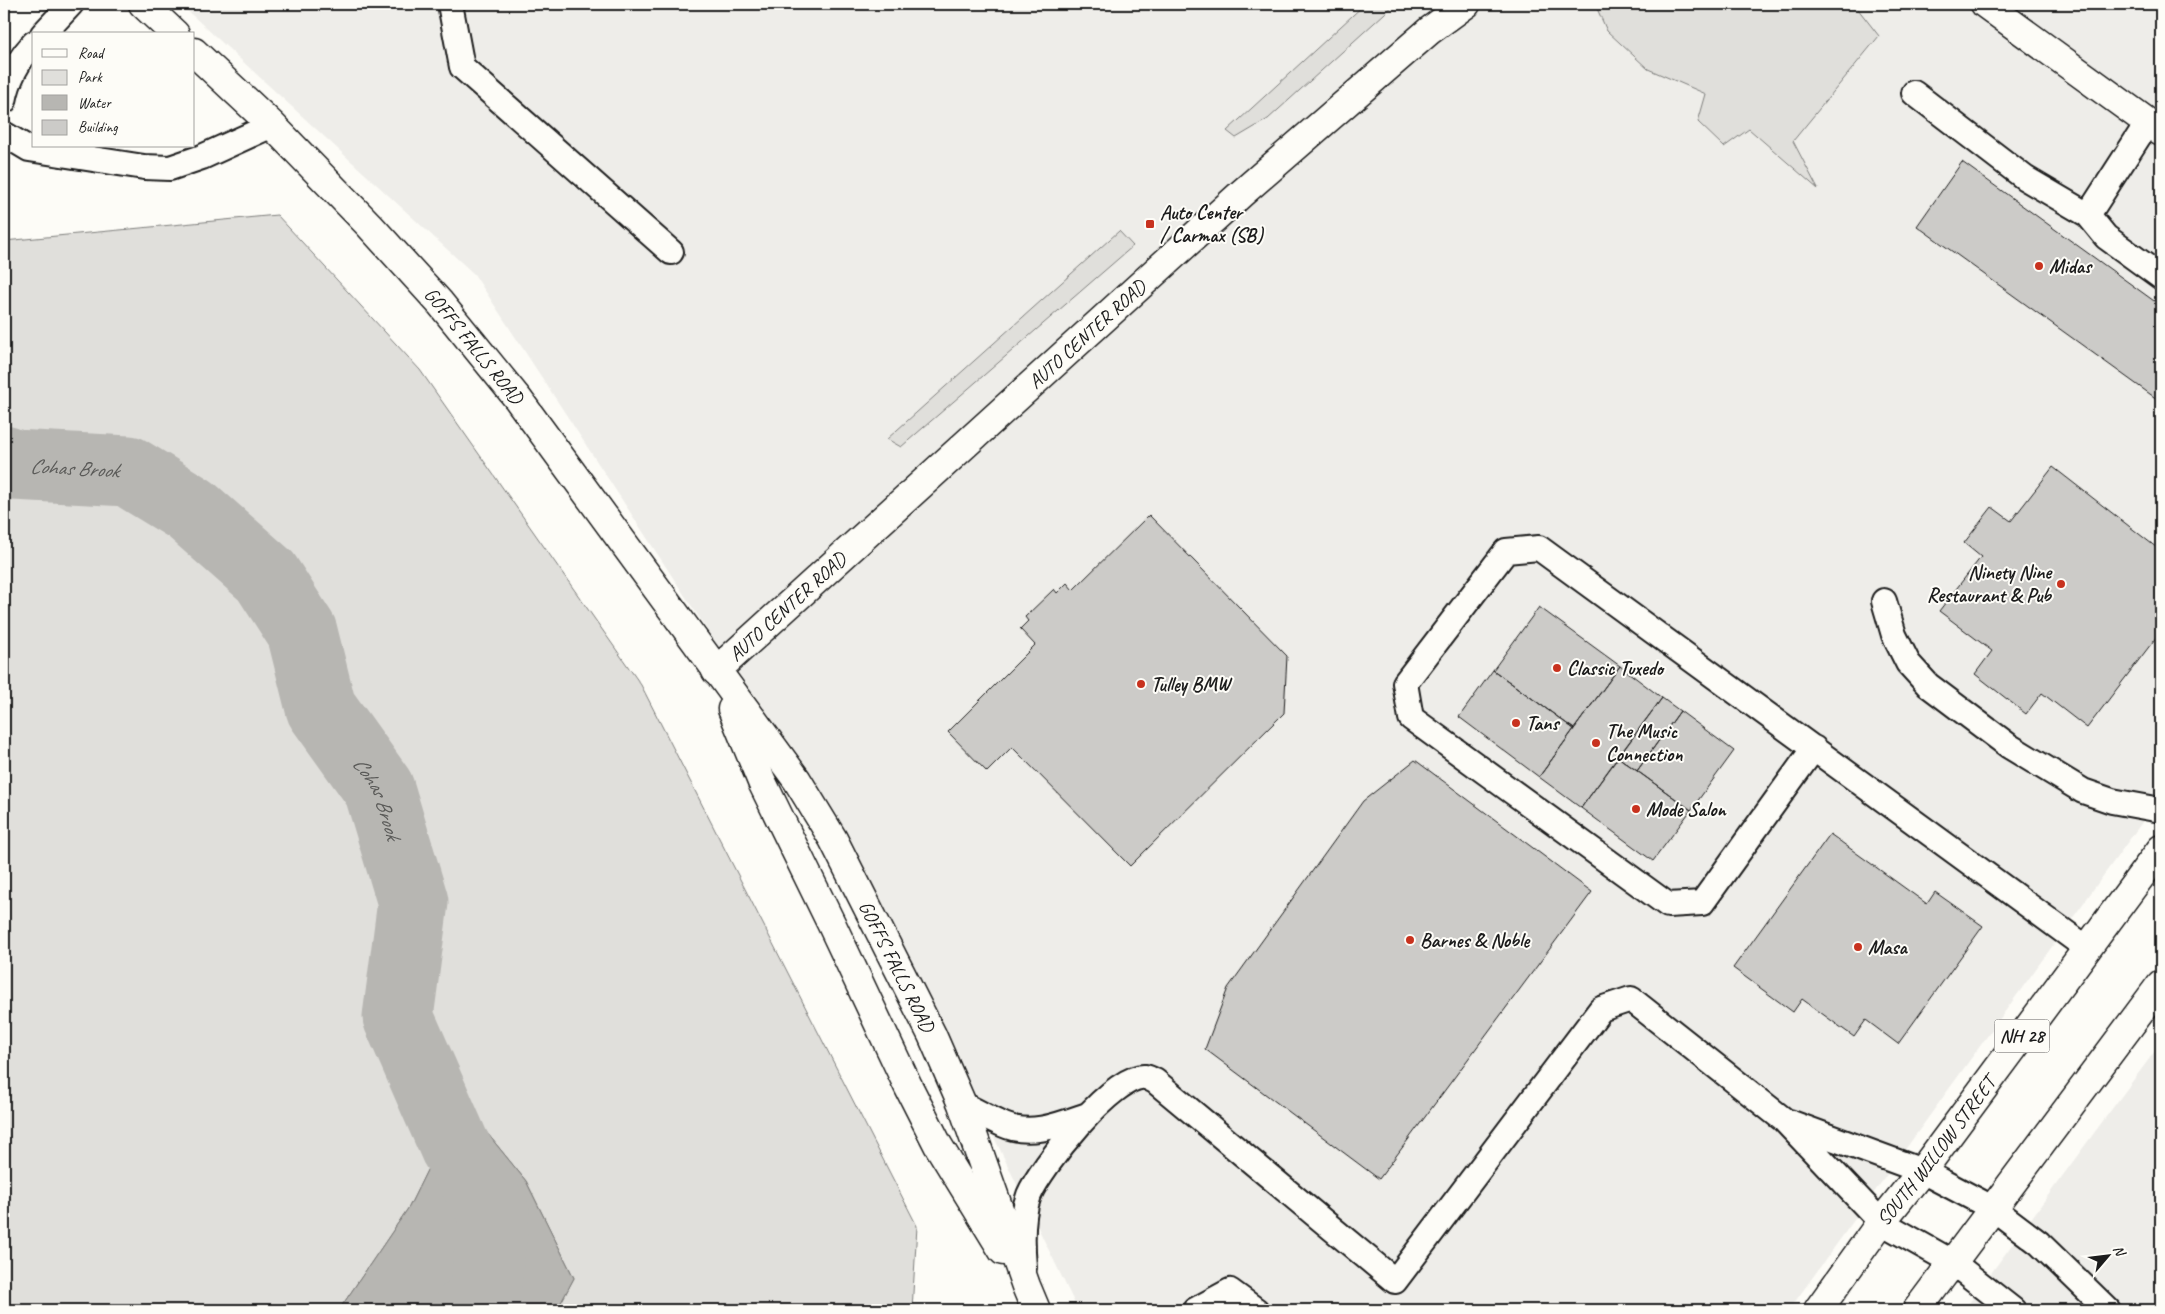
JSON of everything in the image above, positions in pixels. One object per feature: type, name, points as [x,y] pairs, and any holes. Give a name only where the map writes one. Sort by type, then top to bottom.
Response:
[{"type":"street","points":[[143,4],[172,32]]},
{"type":"street","name":"AUTO CENTER ROAD","points":[[716,672],[1242,194],[1415,43],[1466,4]]},
{"type":"street","points":[[1985,4],[2154,127]]},
{"type":"street","name":"GOFFS FALLS ROAD","points":[[195,53],[272,125],[370,226],[440,303],[518,399],[716,672],[797,780],[833,839],[932,1034],[962,1104],[1031,1298]]},
{"type":"street","name":"GOFFS FALLS ROAD","points":[[716,672],[762,782],[912,1094],[948,1162],[1031,1298]]},
{"type":"street","name":"SOUTH WILLOW STREET","points":[[1818,1310],[1881,1222],[1922,1171],[2161,849]]},
{"type":"street","points":[[1917,1310],[2161,984]]},
{"type":"lane","points":[[45,32],[71,4]]},
{"type":"lane","points":[[450,4],[462,67],[671,252]]},
{"type":"lane","points":[[4,101],[7,84],[32,45]]},
{"type":"lane","points":[[1914,93],[2026,178],[2088,215],[2106,237],[2161,277]]},
{"type":"lane","points":[[4,134],[29,149],[144,167],[170,168],[202,157],[272,125]]},
{"type":"lane","points":[[2088,215],[2154,127]]},
{"type":"lane","points":[[1814,748],[1702,903],[1668,905],[1411,718],[1405,684],[1506,551],[1539,548],[1814,748],[2088,949]]},
{"type":"lane","points":[[1884,601],[1894,635],[1908,663],[1928,685],[2009,746],[2083,791],[2112,801],[2161,810]]},
{"type":"lane","points":[[1031,1298],[1022,1238],[1029,1195],[1047,1164],[1087,1115],[1120,1086],[1131,1080],[1144,1077],[1155,1081],[1395,1281],[1601,1009],[1631,999],[1784,1120],[1881,1222],[1952,1262],[2013,1310]]},
{"type":"lane","points":[[962,1104],[1006,1126],[1033,1130],[1056,1126],[1087,1115]]},
{"type":"lane","points":[[1784,1120],[1922,1171],[1994,1209],[2038,1243],[2108,1310]]},
{"type":"lane","points":[[1195,1310],[1230,1291],[1256,1310]]},
{"type":"shaded area","points":[[180,4],[2161,4],[2161,94],[2153,103],[2161,110],[2161,796],[1789,1310],[1078,1310],[862,866],[474,274]]},
{"type":"shaded area","points":[[2161,1043],[2161,1310],[1964,1310],[2094,1133]]},
{"type":"green space","points":[[1365,4],[1395,4],[1268,119],[1236,138],[1227,131]]},
{"type":"green space","points":[[1595,4],[1854,4],[1879,36],[1793,141],[1818,189],[1749,129],[1724,147],[1698,122],[1706,94],[1648,69],[1607,31]]},
{"type":"green space","points":[[277,215],[420,370],[641,685],[917,1226],[912,1310],[557,1310],[574,1278],[526,1181],[461,1101],[409,1207],[339,1310],[4,1310],[4,241]]},
{"type":"green space","points":[[1119,231],[1133,246],[901,447],[887,439]]},
{"type":"water","points":[[461,1101],[526,1181],[574,1278],[557,1310],[339,1310],[409,1207]]},
{"type":"building","name":"Midas","points":[[1962,162],[2161,306],[2161,402],[1917,226]]},
{"type":"building","name":"Ninety Nine Restaurant & Pub","points":[[2053,467],[2161,551],[2161,631],[2087,728],[2042,693],[2026,714],[1975,674],[1992,651],[1939,611],[1981,557],[1964,543],[1992,507],[2011,521]]},
{"type":"building","name":"Tulley BMW","points":[[1149,515],[1287,656],[1284,713],[1130,866],[1012,747],[987,772],[948,732],[1035,645],[1020,629],[1028,621],[1025,617],[1054,589],[1057,593],[1067,583],[1073,590]]},
{"type":"building","name":"Classic Tuxedo","points":[[1539,607],[1620,666],[1574,729],[1493,670]]},
{"type":"building","name":"The Music Connection","points":[[1620,666],[1662,698],[1581,808],[1539,777]]},
{"type":"building","name":"Tans","points":[[1493,670],[1574,729],[1539,777],[1459,717]]},
{"type":"building","points":[[1662,698],[1680,711],[1637,771],[1618,757]]},
{"type":"building","points":[[1680,711],[1734,751],[1691,810],[1637,771]]},
{"type":"building","name":"Mode Salon","points":[[1618,757],[1691,810],[1653,861],[1581,808]]},
{"type":"building","name":"Barnes & Noble","points":[[1415,760],[1592,892],[1379,1179],[1205,1049],[1228,988],[1363,801]]},
{"type":"building","name":"Masa","points":[[1830,834],[1927,904],[1935,892],[1983,926],[1898,1044],[1866,1020],[1854,1037],[1802,999],[1793,1012],[1733,968]]},
{"type":"waterway","name":"Cohas Brook","points":[[4,461],[14,465],[128,471],[190,509],[266,576],[302,632],[321,708],[379,789],[413,902],[398,1017],[455,1147],[494,1213],[484,1303],[469,1310]]},
{"type":"place","name":"Auto Center / Carmax (SB)","points":[[1150,224]]},
{"type":"place","name":"Midas","points":[[2039,266]]},
{"type":"place","name":"Ninety Nine Restaurant & Pub","points":[[2061,584]]},
{"type":"place","name":"Classic Tuxedo","points":[[1557,668]]},
{"type":"place","name":"Tulley BMW","points":[[1141,684]]},
{"type":"place","name":"Tans","points":[[1516,723]]},
{"type":"place","name":"The Music Connection","points":[[1596,743]]},
{"type":"place","name":"Mode Salon","points":[[1636,809]]},
{"type":"place","name":"Barnes & Noble","points":[[1410,940]]},
{"type":"place","name":"Masa","points":[[1858,947]]}]
